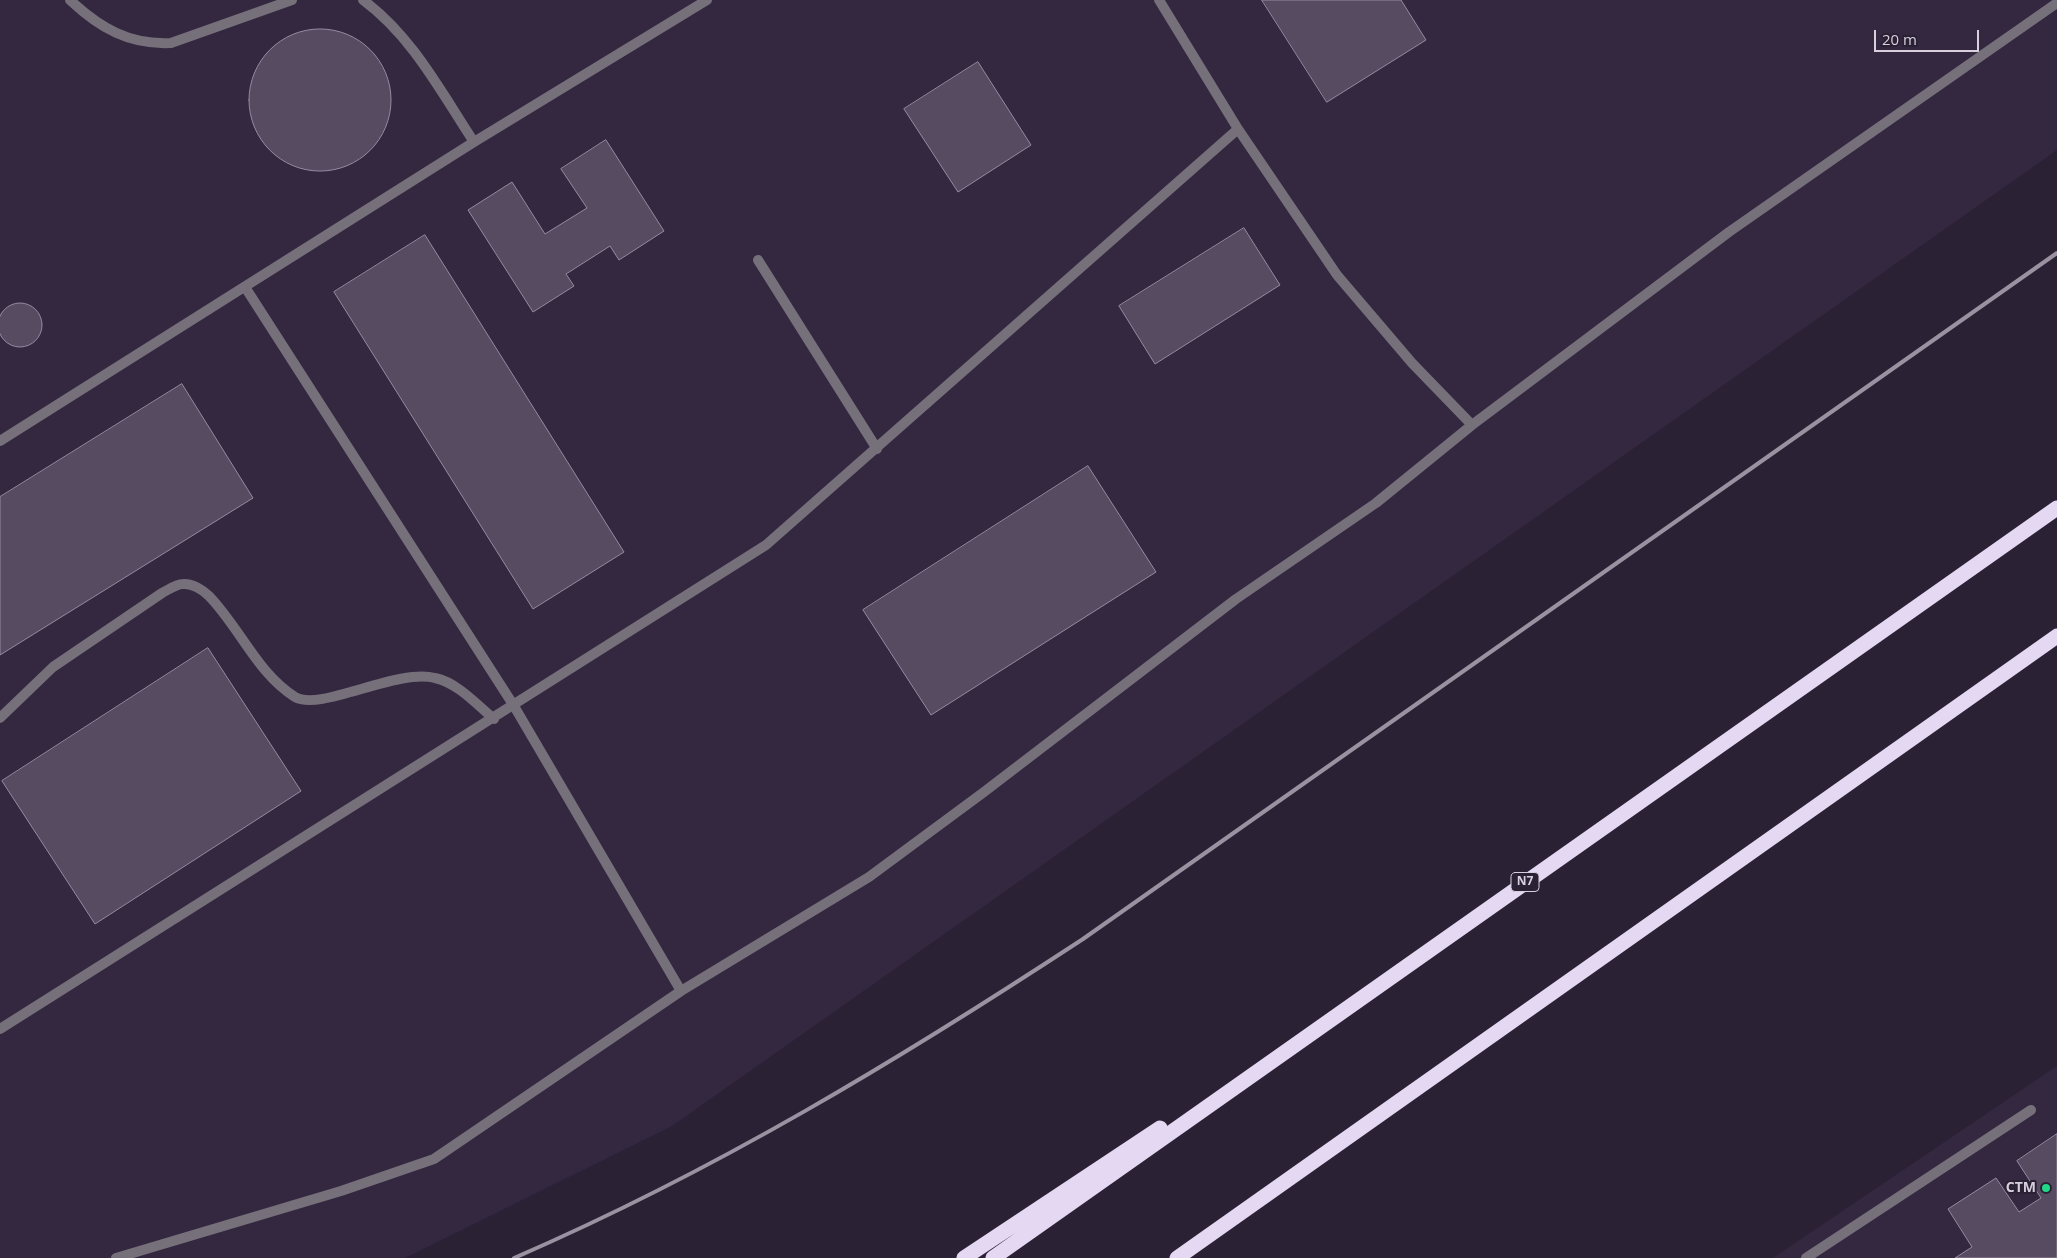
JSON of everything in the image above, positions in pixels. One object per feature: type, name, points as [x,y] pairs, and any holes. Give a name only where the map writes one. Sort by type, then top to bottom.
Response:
[{"type":"highway","name":"N7","points":[[993,1258],[2057,508]]},
{"type":"highway","points":[[1177,1258],[2057,636]]},
{"type":"highway","points":[[964,1258],[1429,950]]},
{"type":"lane","points":[[70,0],[93,18],[127,39],[151,44],[171,42],[292,0]]},
{"type":"lane","points":[[363,0],[384,15],[414,49],[474,142]]},
{"type":"lane","points":[[0,441],[474,142],[707,0]]},
{"type":"lane","points":[[1160,0],[1238,129],[1337,275],[1412,363],[1472,425]]},
{"type":"lane","points":[[116,1258],[341,1191],[434,1159],[681,991],[869,876],[984,792],[1236,599],[1390,492],[1472,425],[1729,232],[2057,3]]},
{"type":"lane","points":[[0,1028],[494,719],[766,546],[1238,129]]},
{"type":"lane","points":[[758,260],[877,449]]},
{"type":"lane","points":[[245,287],[514,706],[681,991]]},
{"type":"lane","points":[[0,718],[53,667],[162,593],[182,583],[195,586],[209,596],[267,672],[297,698],[310,700],[332,697],[388,680],[408,677],[435,678],[459,689],[494,719]]},
{"type":"lane","points":[[1806,1258],[2031,1110]]},
{"type":"shaded area","points":[[0,0],[2057,0],[2057,150],[672,1126],[405,1258],[0,1258]]},
{"type":"shaded area","points":[[2057,1066],[2057,1258],[1773,1258]]},
{"type":"building","points":[[1262,0],[1401,0],[1426,40],[1327,102]]},
{"type":"building","points":[[320,29],[334,30],[347,34],[370,50],[386,73],[390,86],[390,114],[386,127],[370,150],[347,166],[334,170],[320,171],[306,170],[293,166],[270,150],[254,127],[250,114],[249,100],[250,86],[254,73],[270,50],[293,34],[306,30]]},
{"type":"building","points":[[978,62],[1031,145],[958,192],[904,109]]},
{"type":"building","points":[[606,140],[664,231],[619,260],[610,246],[566,274],[574,286],[533,312],[468,210],[512,182],[545,234],[587,208],[561,169]]},
{"type":"building","points":[[1244,228],[1280,285],[1155,364],[1119,306]]},
{"type":"building","points":[[425,235],[624,552],[533,609],[334,292]]},
{"type":"building","points":[[24,303],[36,309],[41,317],[41,333],[36,341],[28,346],[16,347],[4,341],[-1,333],[-2,321],[4,309],[12,304]]},
{"type":"building","points":[[182,384],[253,498],[0,655],[0,497]]},
{"type":"building","points":[[1088,466],[1156,572],[931,715],[863,610]]},
{"type":"building","points":[[208,648],[301,791],[95,924],[2,781]]},
{"type":"building","name":"CTM","points":[[2057,1134],[2057,1258],[1955,1258],[1972,1247],[1948,1209],[1996,1178],[2019,1212],[2041,1198],[2017,1161]]},
{"type":"railway","points":[[514,1258],[589,1224],[734,1150],[876,1070],[1014,984],[1083,939],[2057,253]]},
{"type":"place","name":"CTM","points":[[2046,1188]]}]
